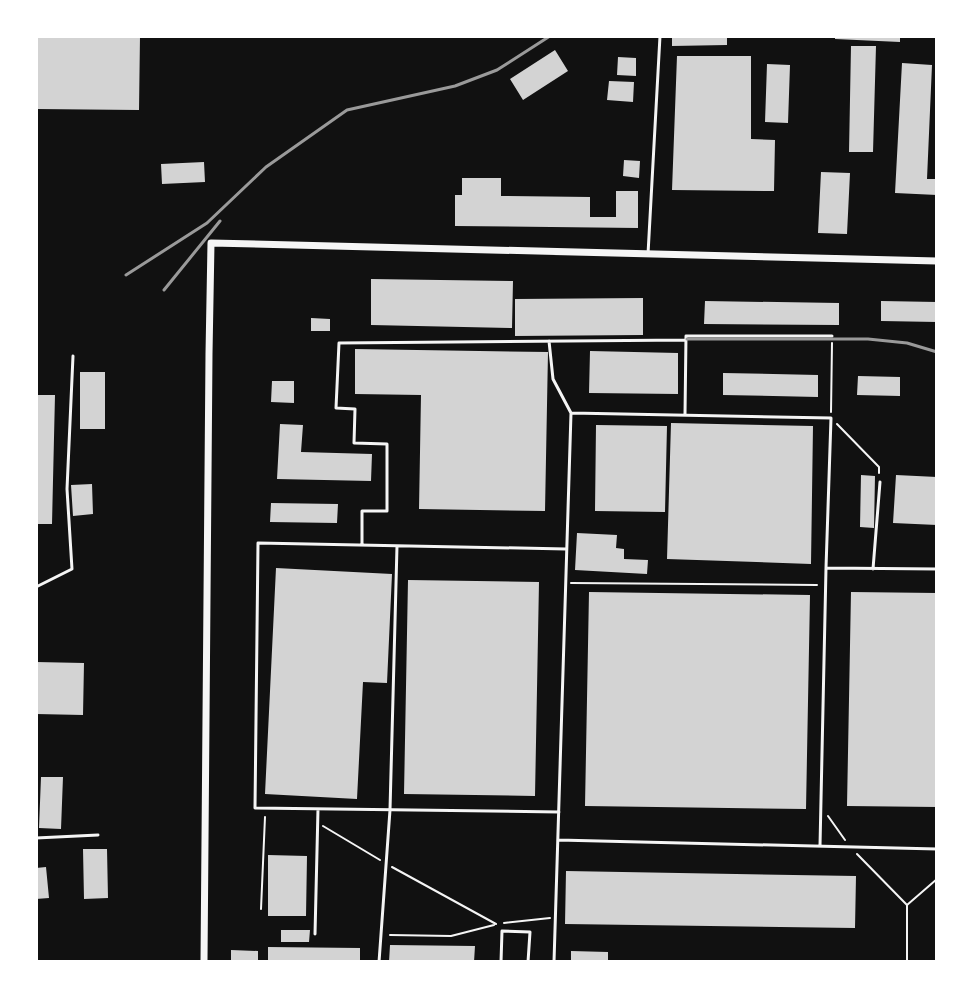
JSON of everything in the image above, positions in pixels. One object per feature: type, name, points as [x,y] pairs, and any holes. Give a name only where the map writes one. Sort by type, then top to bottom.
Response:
[{"type":"street","points":[[204,962],[211,243],[937,261]]},
{"type":"lane","points":[[648,254],[660,36]]},
{"type":"lane","points":[[685,415],[686,336],[832,336]]},
{"type":"lane","points":[[362,545],[362,511],[387,511],[387,444],[354,443],[355,409],[336,408],[339,343],[686,340]]},
{"type":"lane","points":[[549,341],[553,379],[571,413],[554,962]]},
{"type":"lane","points":[[36,587],[72,569],[67,489],[73,356]]},
{"type":"lane","points":[[571,413],[831,418],[820,846]]},
{"type":"lane","points":[[873,569],[880,482]]},
{"type":"lane","points":[[559,812],[255,808],[258,543],[566,549]]},
{"type":"lane","points":[[379,962],[390,810],[397,546]]},
{"type":"lane","points":[[826,568],[937,569]]},
{"type":"lane","points":[[315,934],[318,809]]},
{"type":"lane","points":[[36,838],[98,835]]},
{"type":"lane","points":[[558,840],[937,849]]},
{"type":"lane","points":[[501,962],[502,931],[530,932],[528,962]]},
{"type":"path","points":[[832,336],[831,418],[879,467],[880,482]]},
{"type":"path","points":[[566,583],[826,585]]},
{"type":"path","points":[[821,804],[849,847],[907,905],[907,962]]},
{"type":"path","points":[[261,909],[266,808]]},
{"type":"path","points":[[318,823],[496,924]]},
{"type":"path","points":[[907,905],[937,879]]},
{"type":"path","points":[[263,883],[268,883]]},
{"type":"path","points":[[380,935],[451,936],[496,924],[555,918]]},
{"type":"building","points":[[36,36],[140,36],[139,110],[36,109]]},
{"type":"building","points":[[672,36],[727,36],[727,45],[672,46]]},
{"type":"building","points":[[835,36],[900,36],[900,42],[835,39]]},
{"type":"building","points":[[851,46],[876,46],[873,152],[849,152]]},
{"type":"building","points":[[555,50],[568,71],[523,100],[510,79]]},
{"type":"building","points":[[677,56],[751,56],[751,139],[775,140],[774,191],[672,190]]},
{"type":"building","points":[[618,57],[636,58],[636,76],[617,75]]},
{"type":"building","points":[[902,63],[932,65],[927,179],[937,179],[937,195],[895,193]]},
{"type":"building","points":[[767,64],[790,65],[788,123],[765,122]]},
{"type":"building","points":[[609,81],[634,82],[633,102],[607,100]]},
{"type":"building","points":[[624,160],[640,161],[639,178],[623,176]]},
{"type":"building","points":[[204,162],[205,182],[162,184],[161,164]]},
{"type":"building","points":[[821,172],[850,173],[847,234],[818,233]]},
{"type":"building","points":[[462,178],[501,178],[501,196],[590,197],[590,217],[616,217],[616,191],[638,191],[638,228],[455,226],[455,195],[462,195]]},
{"type":"building","points":[[371,279],[513,281],[512,328],[371,325]]},
{"type":"building","points":[[643,298],[643,335],[515,336],[515,299]]},
{"type":"building","points":[[705,301],[839,303],[839,325],[704,324]]},
{"type":"building","points":[[881,301],[937,302],[937,322],[881,321]]},
{"type":"building","points":[[311,318],[330,319],[330,331],[311,331]]},
{"type":"building","points":[[355,349],[548,352],[545,511],[419,509],[421,395],[355,394]]},
{"type":"building","points":[[590,351],[678,353],[678,394],[589,393]]},
{"type":"building","points":[[80,372],[105,372],[105,429],[80,429]]},
{"type":"building","points":[[723,373],[818,375],[818,397],[723,395]]},
{"type":"building","points":[[858,376],[900,377],[900,396],[857,395]]},
{"type":"building","points":[[272,381],[294,381],[294,403],[271,402]]},
{"type":"building","points":[[36,395],[55,395],[52,524],[36,524]]},
{"type":"building","points":[[671,423],[813,426],[811,564],[667,559]]},
{"type":"building","points":[[280,424],[303,425],[301,452],[372,454],[371,481],[277,479]]},
{"type":"building","points":[[596,425],[667,426],[665,512],[595,511]]},
{"type":"building","points":[[861,475],[875,476],[874,528],[860,527]]},
{"type":"building","points":[[896,475],[937,477],[937,525],[893,523]]},
{"type":"building","points":[[92,484],[93,514],[73,516],[71,485]]},
{"type":"building","points":[[271,503],[338,504],[337,523],[270,522]]},
{"type":"building","points":[[577,533],[617,535],[616,548],[624,549],[624,559],[648,560],[647,574],[575,570]]},
{"type":"building","points":[[276,568],[392,574],[387,683],[363,682],[357,799],[265,794]]},
{"type":"building","points":[[408,580],[539,582],[535,796],[404,794]]},
{"type":"building","points":[[589,592],[810,595],[806,809],[585,806]]},
{"type":"building","points":[[851,592],[937,593],[937,807],[847,806]]},
{"type":"building","points":[[36,662],[84,663],[83,715],[36,714]]},
{"type":"building","points":[[41,777],[63,777],[61,829],[39,828]]},
{"type":"building","points":[[83,849],[107,849],[108,898],[84,899]]},
{"type":"building","points":[[268,855],[307,856],[306,916],[268,916]]},
{"type":"building","points":[[46,867],[49,898],[36,899],[36,868]]},
{"type":"building","points":[[566,871],[856,876],[855,928],[565,924]]},
{"type":"building","points":[[281,930],[310,930],[309,942],[281,942]]},
{"type":"building","points":[[390,945],[475,946],[474,962],[389,962]]},
{"type":"building","points":[[268,947],[360,948],[360,962],[268,962]]},
{"type":"building","points":[[231,950],[258,951],[258,962],[231,962]]},
{"type":"building","points":[[571,951],[608,952],[608,962],[571,962]]},
{"type":"railway","points":[[126,275],[207,223],[266,167],[347,110],[455,86],[497,70],[550,36]]},
{"type":"railway","points":[[164,290],[220,221]]},
{"type":"railway","points":[[687,339],[868,339],[907,343],[937,352]]}]
